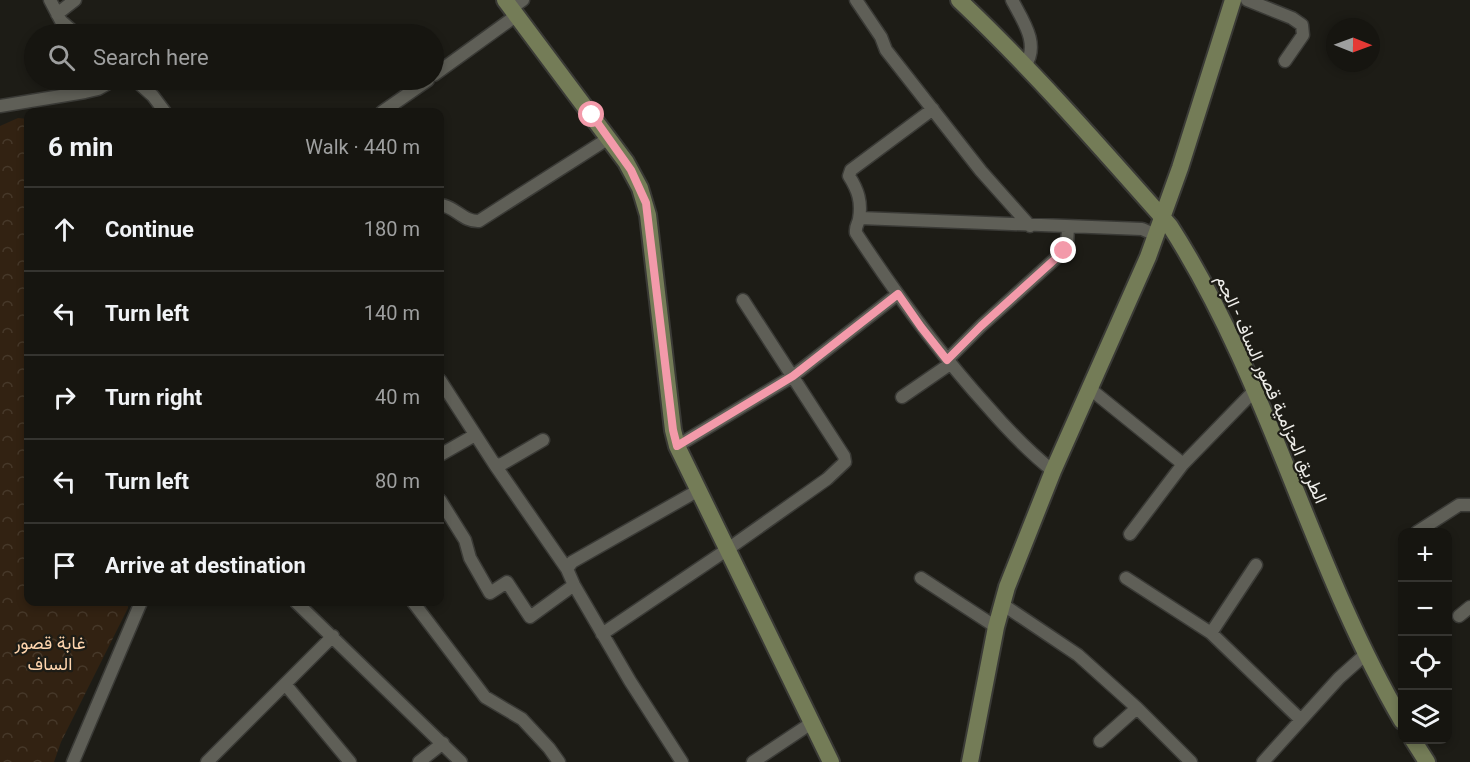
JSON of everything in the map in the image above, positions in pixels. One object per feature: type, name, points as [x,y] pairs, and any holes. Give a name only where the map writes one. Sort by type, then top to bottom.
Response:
[{"type":"street","points":[[50,0],[63,24]]},
{"type":"street","points":[[57,14],[75,0]]},
{"type":"street","points":[[856,0],[881,37],[886,50],[981,171],[1030,225]]},
{"type":"street","name":"الطريق الحزامية قصور الساف - الجم","points":[[959,0],[1025,66],[1161,216],[1183,245],[1199,272],[1254,391],[1319,548],[1398,713]]},
{"type":"street","points":[[1012,0],[1032,43],[1030,58],[1025,66]]},
{"type":"street","points":[[970,762],[1002,604],[1053,471],[1148,257],[1180,168],[1233,0]]},
{"type":"street","points":[[1247,0],[1292,18],[1302,25],[1304,35],[1285,61]]},
{"type":"street","points":[[444,66],[514,6],[636,179],[646,203],[673,430],[677,446],[831,762]]},
{"type":"street","points":[[0,106],[93,90]]},
{"type":"street","points":[[146,90],[162,108]]},
{"type":"street","points":[[388,108],[414,90]]},
{"type":"street","points":[[933,109],[850,170],[849,176],[858,191],[860,218],[855,228],[856,233],[921,327],[949,362],[1032,455],[1053,471]]},
{"type":"street","points":[[444,205],[469,220],[479,221],[609,138]]},
{"type":"street","points":[[860,218],[1142,229],[1156,235]]},
{"type":"street","points":[[902,398],[949,362],[981,326],[1064,251],[1067,246],[1068,227]]},
{"type":"street","points":[[677,446],[793,376],[898,294]]},
{"type":"street","points":[[602,634],[827,479],[845,462],[843,454],[743,300]]},
{"type":"street","points":[[444,386],[567,569],[630,681],[682,762]]},
{"type":"street","points":[[1089,388],[1183,465]]},
{"type":"street","points":[[1130,534],[1183,465],[1254,391]]},
{"type":"street","points":[[444,453],[475,435]]},
{"type":"street","points":[[495,465],[502,464],[543,440]]},
{"type":"street","points":[[567,569],[572,562],[697,491]]},
{"type":"street","points":[[1423,528],[1459,505],[1470,505]]},
{"type":"street","points":[[444,506],[465,540],[470,558],[490,592],[507,582],[530,617],[574,585]]},
{"type":"street","points":[[1211,633],[1256,565]]},
{"type":"street","points":[[921,578],[996,627]]},
{"type":"street","points":[[1126,578],[1211,633],[1300,719]]},
{"type":"street","points":[[1002,604],[1078,655],[1137,708],[1191,762]]},
{"type":"street","points":[[75,760],[139,606]]},
{"type":"street","points":[[300,606],[461,762]]},
{"type":"street","points":[[416,606],[485,697],[522,720],[559,762]]},
{"type":"street","points":[[1459,616],[1470,607]]},
{"type":"street","points":[[207,762],[333,636]]},
{"type":"street","points":[[1263,762],[1339,678],[1368,653]]},
{"type":"street","points":[[285,684],[350,762]]},
{"type":"street","points":[[1100,741],[1137,708]]},
{"type":"street","points":[[753,762],[813,722]]},
{"type":"street","points":[[419,762],[442,743]]},
{"type":"street","points":[[1416,744],[1427,762]]},
{"type":"green space","name":"غابة قصور الساف","points":[[18,118],[24,119],[24,606],[128,606],[61,742],[54,762],[0,762],[0,126]]},
{"type":"route","points":[[592,115],[631,170],[646,203],[673,430],[677,446],[793,376],[898,294],[947,360],[1064,251]]}]
